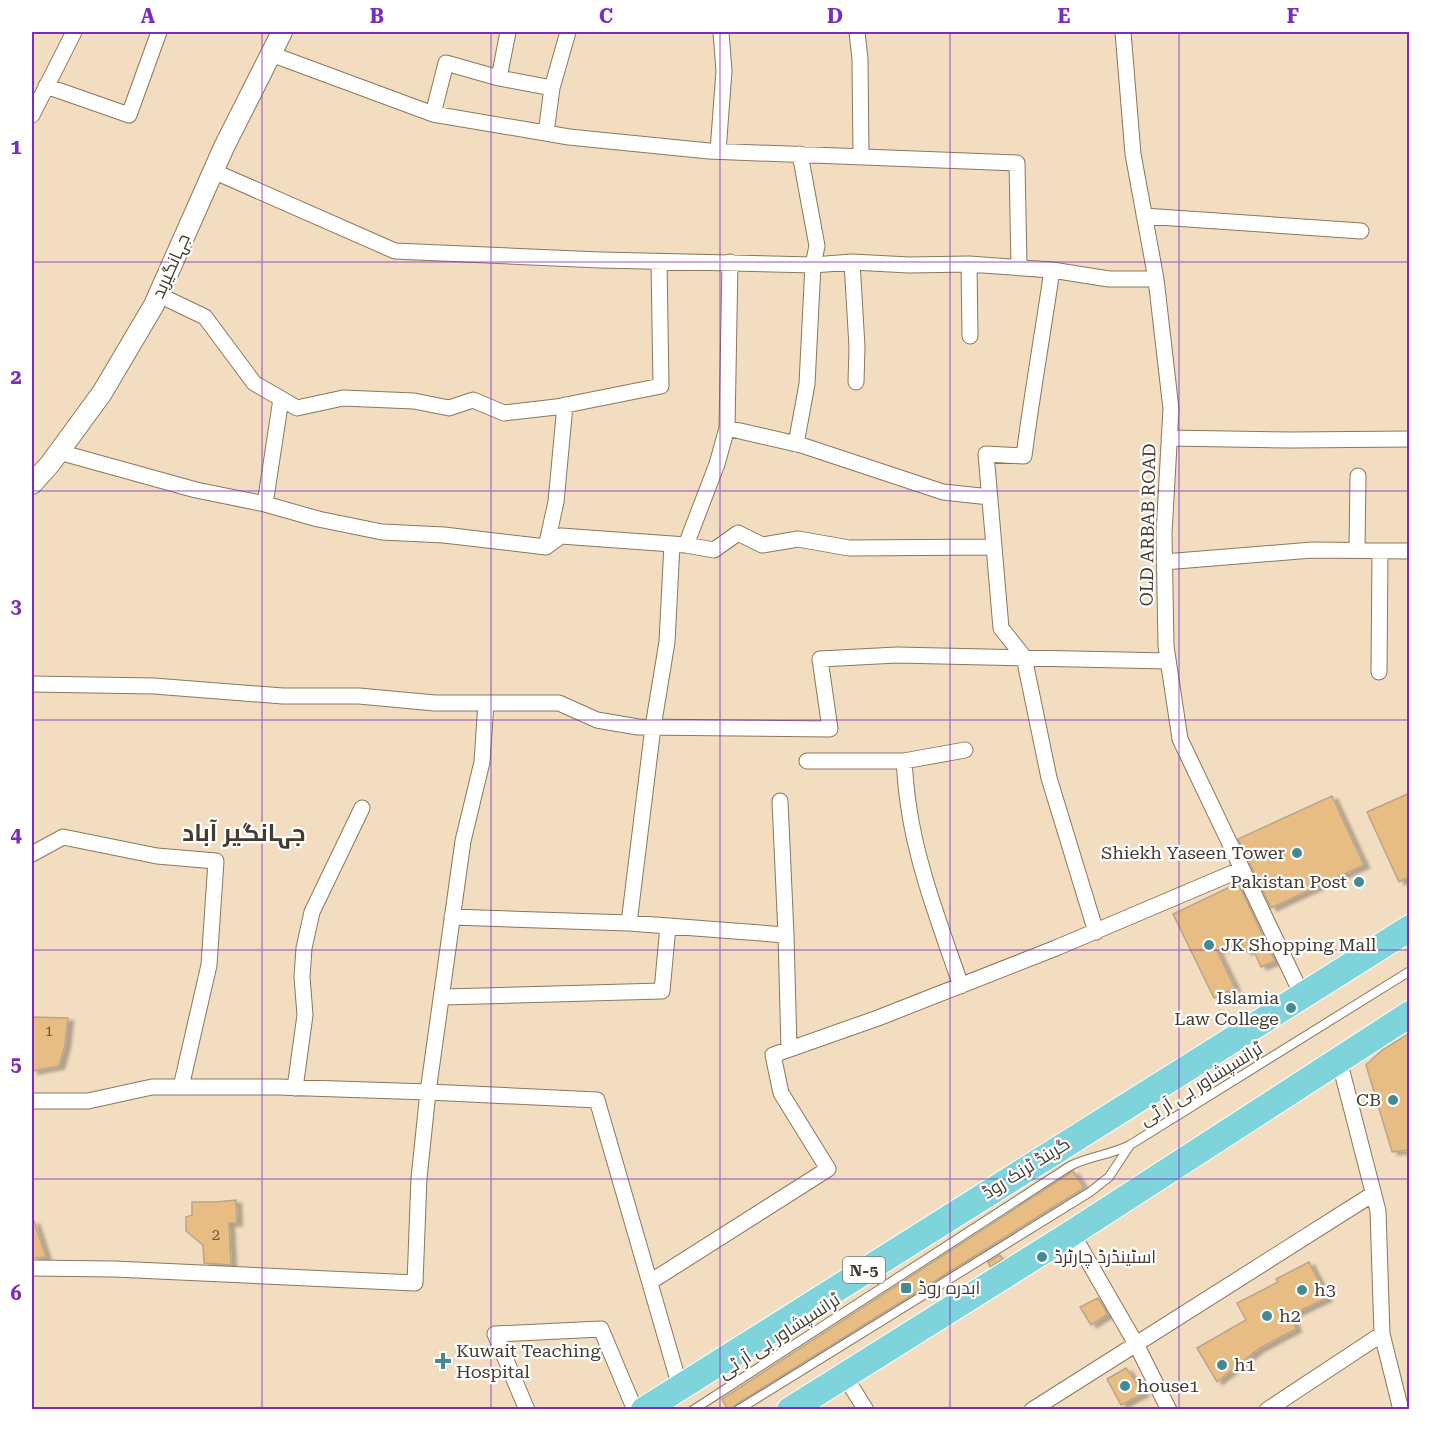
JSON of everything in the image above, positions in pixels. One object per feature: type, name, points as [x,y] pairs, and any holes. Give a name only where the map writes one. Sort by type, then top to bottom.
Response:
[{"type":"highway","name":"گرینڈ ٹرنک روڈ","points":[[644,1410],[1410,928]]},
{"type":"highway","points":[[790,1410],[1072,1233],[1410,1014]]},
{"type":"street","points":[[32,114],[74,32]]},
{"type":"street","points":[[46,86],[129,115],[159,32]]},
{"type":"street","name":"جہانگیربد","points":[[32,484],[59,452],[102,393],[159,295],[213,171],[282,32]]},
{"type":"street","points":[[499,78],[508,32]]},
{"type":"street","points":[[546,133],[552,88],[568,32]]},
{"type":"street","points":[[718,151],[724,71],[721,32]]},
{"type":"street","points":[[857,32],[860,59],[861,156]]},
{"type":"street","name":"OLD ARBAB ROAD","points":[[1123,32],[1133,154],[1156,279],[1171,410],[1164,532],[1166,646],[1180,739],[1302,995]]},
{"type":"street","points":[[271,54],[433,114],[546,133],[718,151],[1017,163],[1019,267]]},
{"type":"street","points":[[433,114],[446,63],[499,78],[552,88]]},
{"type":"street","points":[[796,444],[807,384],[813,265],[817,246],[800,154]]},
{"type":"street","points":[[213,171],[395,251],[659,262],[813,265],[852,262],[909,265],[969,264],[1052,270],[1109,279],[1156,279]]},
{"type":"street","points":[[1144,216],[1361,231]]},
{"type":"street","points":[[159,295],[205,317],[254,383],[297,408],[343,398],[414,401],[449,408],[473,400],[504,413],[565,405],[661,386],[659,262]]},
{"type":"street","points":[[629,923],[653,727],[667,642],[679,544],[717,464],[727,428],[730,262]]},
{"type":"street","points":[[852,262],[857,347],[856,381]]},
{"type":"street","points":[[969,264],[970,336]]},
{"type":"street","points":[[1052,270],[1024,456],[986,454],[1001,628],[1024,657],[1049,778],[1096,932]]},
{"type":"street","points":[[264,504],[281,399]]},
{"type":"street","points":[[546,548],[556,502],[565,405]]},
{"type":"street","points":[[727,428],[796,444],[943,492],[990,497]]},
{"type":"street","points":[[1169,438],[1410,439]]},
{"type":"street","points":[[59,452],[196,490],[382,532],[444,535],[546,548],[561,536],[679,544],[714,550],[738,533],[762,545],[798,539],[849,548],[994,547]]},
{"type":"street","points":[[1357,550],[1358,476]]},
{"type":"street","points":[[1164,562],[1312,550],[1410,551]]},
{"type":"street","points":[[1379,672],[1380,551]]},
{"type":"street","points":[[32,684],[154,687],[283,696],[359,696],[435,703],[559,703],[597,720],[638,727],[830,729],[820,659],[897,655],[1168,661]]},
{"type":"street","points":[[32,1268],[114,1269],[415,1283],[419,1178],[428,1092],[463,841],[482,762],[486,703]]},
{"type":"street","points":[[807,760],[904,760],[965,750]]},
{"type":"street","points":[[904,760],[914,834],[961,986]]},
{"type":"street","points":[[780,801],[789,1048]]},
{"type":"street","points":[[295,1088],[305,1015],[302,977],[304,948],[312,912],[362,808]]},
{"type":"street","points":[[32,854],[63,837],[157,856],[216,861],[209,965],[181,1087]]},
{"type":"street","points":[[650,1282],[828,1169],[781,1093],[773,1054],[878,1018],[961,986],[1096,932],[1242,869]]},
{"type":"street","points":[[452,917],[629,923],[786,935]]},
{"type":"street","points":[[441,997],[662,991],[668,926]]},
{"type":"street","points":[[1339,1060],[1378,1211],[1382,1334],[1401,1410]]},
{"type":"street","points":[[32,1101],[88,1101],[152,1087],[295,1088],[597,1100],[680,1387]]},
{"type":"street","points":[[1032,1410],[1373,1194]]},
{"type":"street","points":[[1072,1233],[1136,1344],[1169,1410]]},
{"type":"street","points":[[527,1410],[495,1334],[602,1329],[635,1410]]},
{"type":"street","points":[[1267,1410],[1382,1334]]},
{"type":"street","points":[[844,1375],[866,1410]]},
{"type":"lane","name":"ٹرانسپشاور بی آر ٹی","points":[[693,1410],[1070,1166],[1083,1159],[1119,1151],[1130,1145],[1410,971]]},
{"type":"lane","name":"ٹرانسپشاور بی آر ٹی","points":[[738,1410],[1090,1192],[1109,1177],[1130,1145]]},
{"type":"building","points":[[1410,793],[1410,876],[1399,882],[1367,812]]},
{"type":"building","name":"Shiekh Yaseen Tower","points":[[1332,796],[1364,865],[1271,908],[1238,839]]},
{"type":"building","name":"JK Shopping Mall","points":[[1238,883],[1275,961],[1261,967],[1253,949],[1246,952],[1240,940],[1217,951],[1235,988],[1214,998],[1173,914]]},
{"type":"building","points":[[32,1017],[68,1018],[65,1045],[59,1066],[32,1071]]},
{"type":"building","name":"CB","points":[[1410,1033],[1409,1150],[1392,1152],[1366,1065],[1382,1050]]},
{"type":"building","name":"ابدرہ روڈ","points":[[1073,1171],[1084,1188],[735,1405],[732,1410],[728,1410],[722,1399]]},
{"type":"building","points":[[236,1200],[237,1223],[229,1223],[231,1265],[204,1263],[203,1245],[186,1231],[186,1217],[192,1215],[192,1202]]},
{"type":"building","points":[[34,1221],[46,1257],[32,1258],[32,1222]]},
{"type":"building","points":[[1000,1255],[1003,1259],[990,1267],[988,1262]]},
{"type":"building","points":[[1309,1262],[1327,1298],[1291,1315],[1296,1329],[1260,1348],[1217,1382],[1197,1348],[1246,1320],[1237,1303],[1278,1282],[1276,1279]]},
{"type":"building","points":[[1098,1298],[1108,1314],[1091,1325],[1080,1307]]},
{"type":"building","name":"house1","points":[[1126,1368],[1144,1393],[1121,1405],[1107,1379]]},
{"type":"place","name":"Shiekh Yaseen Tower","points":[[1297,853]]},
{"type":"place","name":"Pakistan Post","points":[[1359,882]]},
{"type":"place","name":"JK Shopping Mall","points":[[1209,945]]},
{"type":"place","name":"Islamia Law College","points":[[1291,1008]]},
{"type":"place","name":"CB","points":[[1393,1100]]},
{"type":"place","name":"اسٹینڈرڈ چارٹرڈ","points":[[1042,1257]]},
{"type":"place","name":"ابدرہ روڈ","points":[[906,1288]]},
{"type":"place","name":"h3","points":[[1302,1290]]},
{"type":"place","name":"h2","points":[[1267,1316]]},
{"type":"place","name":"Kuwait Teaching Hospital","points":[[443,1361]]},
{"type":"place","name":"h1","points":[[1222,1365]]},
{"type":"place","name":"house1","points":[[1125,1386]]},
{"type":"district","name":"جہانگیر آباد","points":[[244,833]]}]
